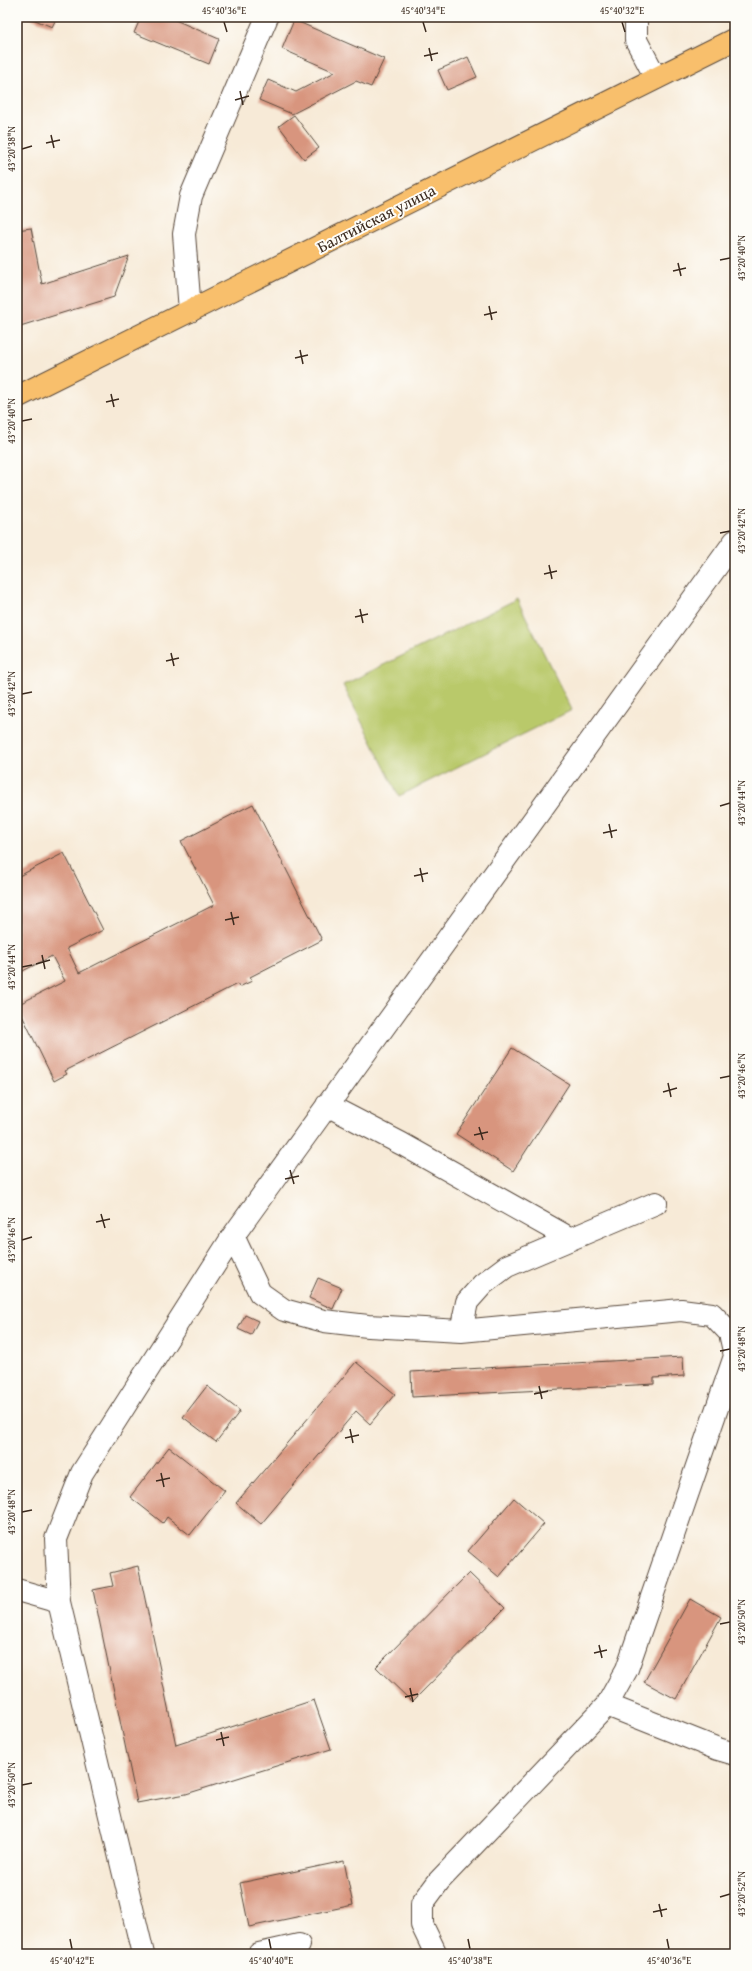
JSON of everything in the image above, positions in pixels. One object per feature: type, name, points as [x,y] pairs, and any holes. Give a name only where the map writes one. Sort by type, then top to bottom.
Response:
[{"type":"main road","name":"Балтийская улица","points":[[17,398],[735,39]]},
{"type":"street","points":[[190,311],[184,234],[191,196],[267,17]]},
{"type":"street","points":[[636,17],[636,40],[656,78]]},
{"type":"street","points":[[143,1954],[59,1602],[56,1540],[82,1473],[233,1236],[735,541]]},
{"type":"street","points":[[327,1105],[402,1144],[572,1239]]},
{"type":"street","points":[[461,1331],[467,1302],[483,1284],[507,1266],[656,1203]]},
{"type":"street","points":[[233,1236],[260,1294],[284,1310],[332,1322],[368,1326],[461,1331],[681,1310],[712,1314],[730,1333],[735,1356],[627,1669],[607,1705],[439,1881],[422,1904],[422,1925],[436,1954]]},
{"type":"street","points":[[17,1590],[59,1602]]},
{"type":"street","points":[[607,1705],[718,1749],[735,1754]]},
{"type":"street","points":[[259,1954],[299,1945]]},
{"type":"green space","points":[[517,599],[572,710],[399,796],[343,685]]},
{"type":"building","points":[[28,17],[57,17],[52,27]]},
{"type":"building","points":[[141,17],[173,17],[173,19],[219,39],[209,64],[134,33]]},
{"type":"building","points":[[294,20],[384,59],[371,87],[356,81],[292,114],[259,100],[268,80],[296,92],[335,72],[282,49]]},
{"type":"building","points":[[468,57],[477,77],[447,90],[438,70]]},
{"type":"building","points":[[294,115],[319,148],[304,159],[279,126]]},
{"type":"building","points":[[31,228],[42,284],[129,256],[114,297],[17,327],[17,230]]},
{"type":"building","points":[[253,804],[322,940],[250,977],[252,981],[239,987],[237,984],[65,1071],[67,1074],[54,1081],[17,1005],[65,981],[52,956],[17,974],[17,877],[64,853],[103,930],[67,948],[79,973],[214,905],[181,841]]},
{"type":"building","points":[[512,1048],[569,1084],[513,1171],[456,1134]]},
{"type":"building","points":[[318,1278],[342,1288],[333,1309],[309,1298]]},
{"type":"building","points":[[245,1315],[258,1321],[251,1335],[238,1329]]},
{"type":"building","points":[[683,1357],[684,1376],[654,1378],[654,1384],[412,1397],[411,1372]]},
{"type":"building","points":[[356,1362],[395,1394],[370,1424],[356,1411],[261,1524],[236,1503]]},
{"type":"building","points":[[207,1386],[240,1411],[216,1442],[183,1417]]},
{"type":"building","points":[[169,1447],[225,1491],[190,1535],[167,1517],[163,1523],[130,1497]]},
{"type":"building","points":[[514,1498],[544,1524],[499,1577],[468,1551]]},
{"type":"building","points":[[138,1566],[176,1745],[314,1700],[331,1749],[186,1794],[137,1803],[93,1590],[113,1586],[110,1573]]},
{"type":"building","points":[[469,1573],[505,1608],[412,1702],[376,1667]]},
{"type":"building","points":[[690,1599],[721,1617],[676,1699],[644,1682]]},
{"type":"building","points":[[344,1861],[353,1905],[249,1927],[240,1883]]}]
